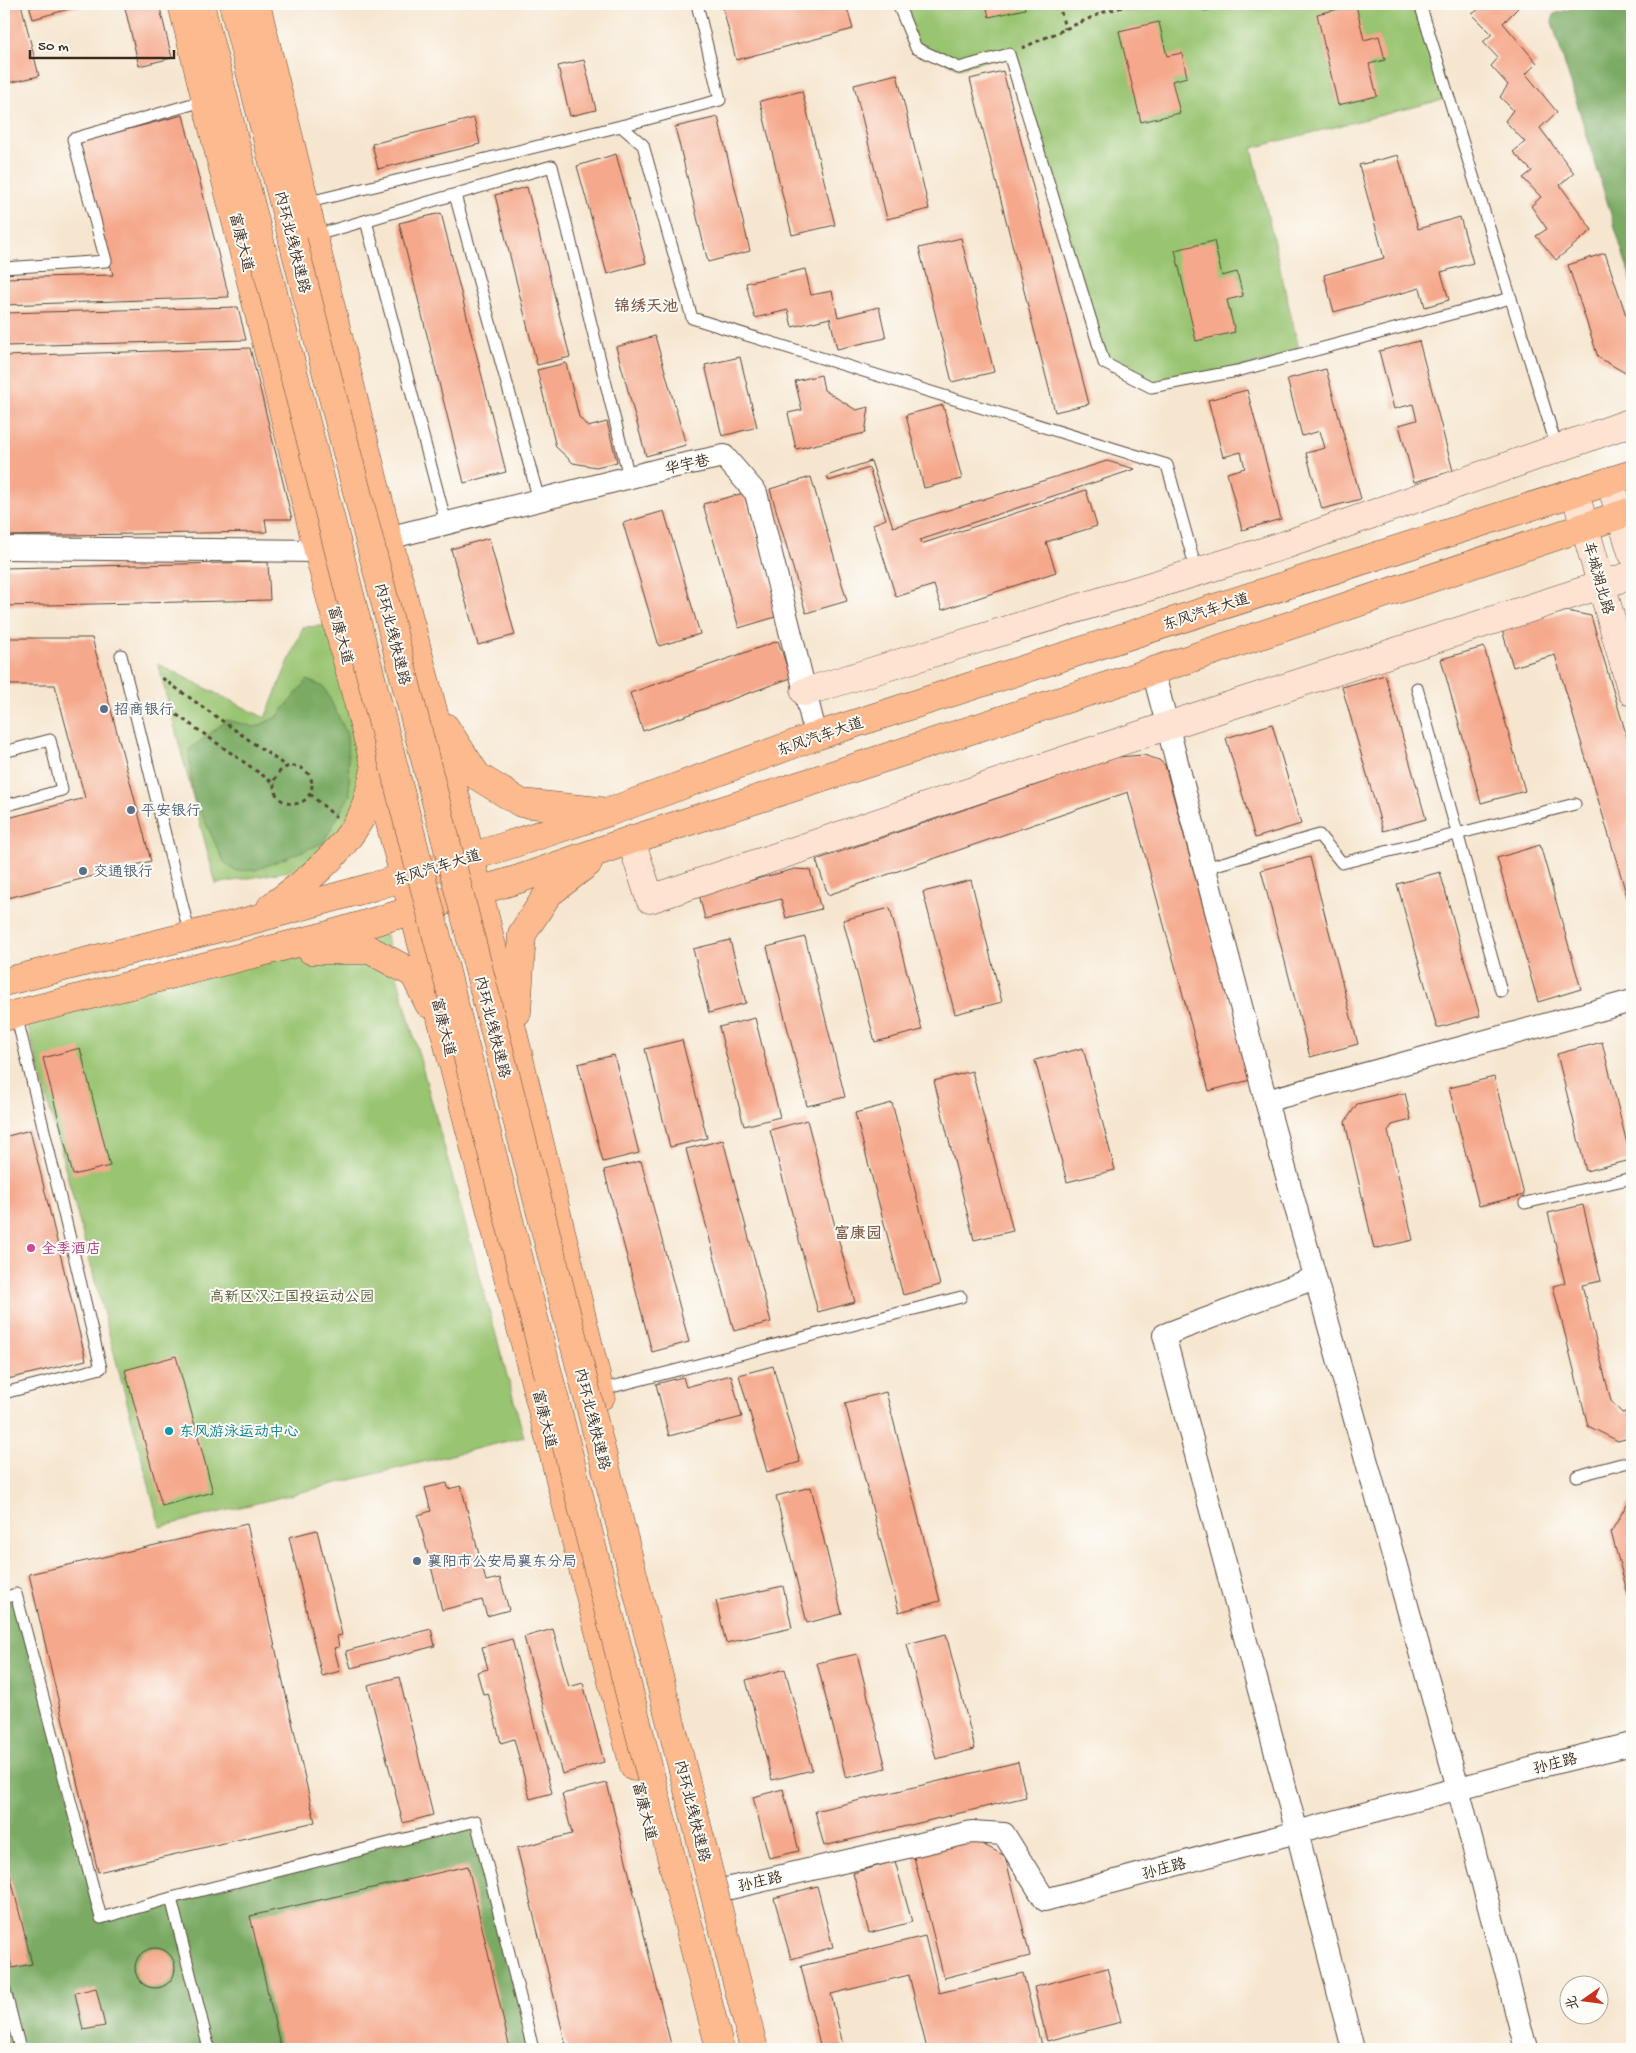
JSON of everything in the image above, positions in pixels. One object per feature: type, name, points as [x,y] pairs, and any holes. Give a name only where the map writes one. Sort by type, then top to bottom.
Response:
[{"type":"main road","name":"富康大道","points":[[182,4],[318,551],[414,911],[707,2049]]},
{"type":"main road","name":"内环北线快速路","points":[[200,4],[720,2049]]},
{"type":"main road","name":"内环北线快速路","points":[[233,4],[754,2049]]},
{"type":"main road","points":[[256,4],[388,538],[479,890],[600,1390],[768,2049]]},
{"type":"main road","name":"东风汽车大道","points":[[4,982],[255,919],[470,856],[609,812],[816,736],[1621,477]]},
{"type":"main road","points":[[10,1016],[275,950],[414,911],[518,879],[1627,513]]},
{"type":"main road","points":[[433,709],[478,776],[521,803],[609,812]]},
{"type":"main road","points":[[255,919],[303,884],[332,857],[361,818],[376,767]]},
{"type":"main road","points":[[515,1041],[522,934],[548,894],[620,844]]},
{"type":"main road","points":[[275,950],[370,950],[414,974],[447,1039]]},
{"type":"street","points":[[805,692],[1286,545],[1632,422]]},
{"type":"street","name":"华宇巷","points":[[388,538],[629,477],[724,456],[756,493],[816,736]]},
{"type":"street","points":[[1621,477],[1632,553]]},
{"type":"street","name":"车城湖北路","points":[[1575,493],[1632,692]]},
{"type":"street","points":[[4,548],[318,551]]},
{"type":"street","points":[[620,844],[650,899],[1168,726],[1632,575]]},
{"type":"street","points":[[1153,671],[1266,1101],[1458,1788],[1526,2049]]},
{"type":"street","points":[[1266,1101],[1632,1001]]},
{"type":"street","points":[[1315,1278],[1164,1335],[1297,1832],[1352,2049]]},
{"type":"street","name":"孙庄路","points":[[726,1889],[972,1832],[1004,1834],[1045,1900],[1458,1788],[1632,1744]]},
{"type":"lane","points":[[305,203],[720,100],[697,4]]},
{"type":"lane","points":[[898,4],[916,48],[959,68],[1009,54],[1104,363],[1151,387],[1237,371],[1511,298]]},
{"type":"lane","points":[[1420,4],[1557,448]]},
{"type":"lane","points":[[4,268],[106,261],[73,139],[206,100]]},
{"type":"lane","points":[[621,126],[643,144],[692,318],[1166,464],[1198,573]]},
{"type":"lane","points":[[313,236],[552,166],[629,477]]},
{"type":"lane","points":[[455,195],[539,500]]},
{"type":"lane","points":[[366,221],[446,523]]},
{"type":"lane","points":[[121,655],[190,936]]},
{"type":"lane","points":[[1417,688],[1501,991]]},
{"type":"lane","points":[[4,752],[50,740],[62,790],[4,806]]},
{"type":"lane","points":[[1205,868],[1318,835],[1342,864],[1575,804]]},
{"type":"lane","points":[[4,1393],[101,1368],[10,1016]]},
{"type":"lane","points":[[1525,1203],[1632,1178]]},
{"type":"lane","points":[[600,1390],[961,1297]]},
{"type":"lane","points":[[1576,1476],[1632,1461]]},
{"type":"lane","points":[[4,1598],[16,1594],[101,1918],[171,1898],[476,1821],[533,2049]]},
{"type":"lane","points":[[171,1898],[209,2049]]},
{"type":"lane","points":[[4,1986],[20,2049]]},
{"type":"path","points":[[1059,4],[1065,29]]},
{"type":"path","points":[[1009,54],[1104,12],[1135,4]]},
{"type":"path","points":[[162,678],[287,767]]},
{"type":"path","points":[[170,710],[275,784]]},
{"type":"path","points":[[296,766],[306,771],[312,782],[310,794],[300,802],[288,803],[278,796],[275,784],[279,773],[287,767],[296,766]]},
{"type":"path","points":[[310,794],[352,830]]},
{"type":"green space","points":[[898,4],[1420,4],[1449,98],[1252,148],[1300,354],[1151,387],[1104,363],[1009,54],[959,68],[916,48]]},
{"type":"green space","points":[[1586,4],[1632,4],[1632,283],[1552,22],[1554,14]]},
{"type":"green space","points":[[338,625],[371,751],[353,813],[325,853],[289,871],[216,884],[158,664],[265,718],[303,627]]},
{"type":"green space","points":[[307,680],[324,687],[347,734],[350,795],[323,843],[256,870],[235,871],[224,862],[192,794],[189,750],[227,720],[255,727],[277,717]]},
{"type":"green space","name":"高新区汉江国投运动公园","points":[[382,921],[524,1437],[160,1527],[24,1012]]},
{"type":"green space","points":[[16,1594],[101,1918],[476,1821],[533,2049],[4,2049],[4,1598]]},
{"type":"building","points":[[21,4],[39,76],[8,83],[4,67],[4,8]]},
{"type":"building","points":[[29,4],[87,4],[33,19]]},
{"type":"building","points":[[124,4],[159,4],[172,58],[139,66]]},
{"type":"building","points":[[318,4],[341,4],[341,5],[319,9]]},
{"type":"building","points":[[722,4],[846,4],[853,29],[736,60]]},
{"type":"building","points":[[986,4],[1024,4],[1025,9],[989,17]]},
{"type":"building","points":[[1202,4],[1234,4],[1234,5],[1204,11]]},
{"type":"building","points":[[1479,4],[1518,4],[1520,6],[1503,23],[1537,63],[1526,74],[1557,112],[1540,128],[1574,173],[1560,185],[1592,230],[1556,260],[1536,236],[1547,229],[1531,206],[1541,197],[1523,178],[1532,171],[1513,152],[1525,142],[1505,121],[1513,110],[1500,97],[1508,85],[1491,66],[1498,58],[1483,42],[1492,34],[1472,14],[1482,7]]},
{"type":"building","points":[[1356,5],[1364,40],[1379,36],[1385,60],[1369,64],[1377,96],[1338,105],[1317,14]]},
{"type":"building","points":[[1159,22],[1167,56],[1182,53],[1187,77],[1172,81],[1180,113],[1141,122],[1119,31]]},
{"type":"building","points":[[584,60],[596,110],[570,116],[558,66]]},
{"type":"building","points":[[1003,71],[1089,404],[1055,412],[970,79]]},
{"type":"building","points":[[897,74],[929,209],[887,219],[854,85]]},
{"type":"building","points":[[802,91],[835,225],[792,235],[760,101]]},
{"type":"building","points":[[183,115],[229,297],[4,305],[4,278],[113,275],[79,142]]},
{"type":"building","points":[[718,117],[750,251],[708,262],[675,127]]},
{"type":"building","points":[[474,118],[480,144],[378,169],[372,144]]},
{"type":"building","points":[[616,154],[646,263],[607,274],[577,166]]},
{"type":"building","points":[[1398,155],[1418,229],[1460,217],[1473,263],[1441,272],[1449,300],[1425,307],[1420,288],[1334,312],[1324,275],[1384,258],[1359,165]]},
{"type":"building","points":[[527,187],[570,357],[537,365],[495,195]]},
{"type":"building","points":[[441,213],[506,472],[464,483],[399,223]]},
{"type":"building","points":[[961,238],[994,372],[952,382],[919,248]]},
{"type":"building","points":[[1214,241],[1222,276],[1237,272],[1243,296],[1227,300],[1235,332],[1196,341],[1175,250]]},
{"type":"building","points":[[1605,253],[1626,315],[1632,317],[1632,377],[1598,357],[1568,265]]},
{"type":"building","points":[[805,269],[811,295],[832,291],[838,317],[879,307],[886,338],[837,349],[830,318],[792,327],[788,310],[755,318],[746,283]]},
{"type":"building","points":[[238,307],[246,340],[4,346],[4,313]]},
{"type":"building","points":[[655,336],[686,445],[646,456],[616,347]]},
{"type":"building","points":[[1419,341],[1453,471],[1414,482],[1399,425],[1417,420],[1413,404],[1394,409],[1379,351]]},
{"type":"building","points":[[250,348],[292,519],[265,519],[267,532],[4,536],[4,356]]},
{"type":"building","points":[[740,357],[757,427],[722,436],[705,365]]},
{"type":"building","points":[[566,363],[579,417],[588,427],[607,422],[617,462],[596,467],[573,463],[556,447],[537,370]]},
{"type":"building","points":[[1326,369],[1361,499],[1322,509],[1306,453],[1325,448],[1320,431],[1302,436],[1287,379]]},
{"type":"building","points":[[821,375],[824,390],[856,410],[869,407],[865,433],[796,449],[788,413],[802,410],[795,381]]},
{"type":"building","points":[[1247,390],[1281,519],[1242,530],[1227,473],[1245,468],[1241,452],[1223,457],[1208,400]]},
{"type":"building","points":[[943,405],[962,479],[924,488],[906,415]]},
{"type":"building","points":[[871,461],[893,527],[1107,461],[1135,469],[920,540],[921,544],[1086,490],[1097,526],[1046,542],[1056,572],[942,610],[934,585],[896,597],[873,524],[886,519],[869,468],[829,481],[827,476]]},
{"type":"building","points":[[811,477],[847,601],[806,613],[770,489]]},
{"type":"building","points":[[744,493],[779,616],[739,628],[703,504]]},
{"type":"building","points":[[664,511],[700,634],[659,646],[623,523]]},
{"type":"building","points":[[489,538],[515,635],[478,645],[451,549]]},
{"type":"building","points":[[268,562],[270,600],[4,606],[4,568]]},
{"type":"building","points":[[1567,611],[1591,616],[1632,754],[1632,913],[1555,655],[1513,667],[1502,630]]},
{"type":"building","points":[[4,638],[92,638],[151,861],[4,899],[4,819],[85,798],[55,685],[4,685]]},
{"type":"building","points":[[778,641],[791,678],[643,731],[630,693]]},
{"type":"building","points":[[1484,647],[1525,791],[1481,803],[1441,659]]},
{"type":"building","points":[[1385,675],[1426,819],[1383,831],[1342,687]]},
{"type":"building","points":[[1272,724],[1301,824],[1255,838],[1226,738]]},
{"type":"building","points":[[1144,755],[1159,760],[1165,765],[1250,1080],[1209,1091],[1128,792],[828,895],[816,860],[1118,757]]},
{"type":"building","points":[[1540,845],[1581,989],[1538,1002],[1497,858]]},
{"type":"building","points":[[1310,857],[1358,1044],[1310,1057],[1261,870]]},
{"type":"building","points":[[795,869],[810,870],[821,909],[786,918],[781,899],[705,919],[699,894]]},
{"type":"building","points":[[1440,872],[1480,1016],[1437,1028],[1397,884]]},
{"type":"building","points":[[971,880],[1002,1002],[955,1014],[923,892]]},
{"type":"building","points":[[890,908],[922,1030],[875,1042],[843,920]]},
{"type":"building","points":[[805,937],[845,1097],[807,1106],[767,947]]},
{"type":"building","points":[[730,940],[746,1003],[709,1013],[693,949]]},
{"type":"building","points":[[755,1018],[780,1117],[744,1126],[719,1027]]},
{"type":"building","points":[[682,1040],[707,1138],[670,1147],[645,1049]]},
{"type":"building","points":[[1602,1042],[1631,1160],[1586,1171],[1557,1054]]},
{"type":"building","points":[[80,1048],[110,1166],[73,1175],[43,1058]]},
{"type":"building","points":[[1083,1048],[1115,1170],[1067,1182],[1035,1060]]},
{"type":"building","points":[[614,1055],[639,1153],[603,1162],[578,1064]]},
{"type":"building","points":[[972,1071],[1013,1231],[974,1240],[934,1081]]},
{"type":"building","points":[[1494,1077],[1524,1195],[1479,1206],[1449,1088]]},
{"type":"building","points":[[1405,1093],[1411,1120],[1392,1125],[1388,1131],[1413,1240],[1374,1249],[1345,1122],[1357,1104]]},
{"type":"building","points":[[892,1103],[940,1285],[903,1295],[855,1113]]},
{"type":"building","points":[[807,1120],[855,1302],[818,1312],[770,1130]]},
{"type":"building","name":"全季酒店","points":[[30,1130],[86,1360],[4,1380],[4,1137]]},
{"type":"building","points":[[723,1140],[771,1322],[734,1331],[686,1149]]},
{"type":"building","points":[[641,1161],[689,1342],[652,1352],[604,1170]]},
{"type":"building","points":[[1583,1205],[1601,1281],[1582,1285],[1611,1401],[1622,1413],[1632,1410],[1632,1437],[1618,1441],[1588,1426],[1553,1286],[1565,1283],[1548,1213]]},
{"type":"building","name":"东风游泳运动中心","points":[[176,1356],[213,1492],[162,1506],[125,1370]]},
{"type":"building","points":[[773,1366],[800,1462],[767,1472],[739,1375]]},
{"type":"building","points":[[731,1375],[742,1417],[669,1436],[656,1384],[683,1377],[686,1387]]},
{"type":"building","points":[[886,1392],[940,1601],[899,1612],[845,1403]]},
{"type":"building","points":[[447,1483],[448,1489],[461,1486],[486,1581],[500,1578],[509,1610],[487,1616],[482,1600],[442,1610],[418,1515],[431,1511],[425,1488]]},
{"type":"building","points":[[811,1487],[842,1614],[807,1623],[776,1496]]},
{"type":"building","points":[[1632,1502],[1632,1609],[1611,1532],[1627,1504]]},
{"type":"building","points":[[247,1524],[315,1822],[98,1872],[29,1574]]},
{"type":"building","points":[[317,1530],[342,1635],[337,1636],[339,1647],[334,1648],[340,1671],[322,1676],[289,1537]]},
{"type":"building","points":[[783,1586],[792,1628],[726,1643],[716,1601]]},
{"type":"building","points":[[431,1629],[435,1646],[351,1668],[346,1651]]},
{"type":"building","points":[[553,1629],[569,1687],[583,1683],[604,1762],[562,1774],[524,1637]]},
{"type":"building","points":[[946,1634],[975,1749],[936,1759],[907,1644]]},
{"type":"building","points":[[512,1639],[552,1793],[530,1799],[514,1739],[501,1743],[488,1693],[483,1694],[477,1672],[488,1669],[482,1647]]},
{"type":"building","points":[[857,1654],[886,1768],[846,1778],[817,1663]]},
{"type":"building","points":[[785,1669],[812,1770],[772,1780],[746,1680]]},
{"type":"building","points":[[399,1677],[433,1815],[403,1823],[368,1685]]},
{"type":"building","points":[[1018,1762],[1026,1797],[824,1846],[815,1811]]},
{"type":"building","points":[[607,1783],[672,2049],[567,2049],[517,1848],[572,1834],[562,1794]]},
{"type":"building","points":[[783,1789],[799,1851],[769,1858],[753,1797]]},
{"type":"building","points":[[973,1839],[1005,1856],[1030,1956],[944,1978],[913,1853]]},
{"type":"building","points":[[4,1850],[32,1964],[12,1968],[4,1934]]},
{"type":"building","points":[[895,1861],[912,1922],[869,1933],[853,1873]]},
{"type":"building","points":[[468,1866],[510,2049],[281,2049],[250,1916]]},
{"type":"building","points":[[817,1886],[833,1947],[791,1959],[774,1898]]},
{"type":"building","points":[[925,1936],[939,1993],[1023,1973],[1042,2049],[927,2049],[909,1975],[831,1994],[844,2049],[821,2049],[801,1966]]},
{"type":"building","points":[[151,1948],[159,1948],[166,1951],[172,1957],[175,1968],[172,1979],[166,1985],[159,1988],[151,1988],[144,1985],[138,1979],[135,1972],[135,1964],[138,1957],[144,1951]]},
{"type":"building","points":[[1107,1968],[1121,2022],[1047,2041],[1034,1987]]},
{"type":"building","points":[[96,1988],[105,2026],[83,2030],[75,1993]]},
{"type":"place","name":"招商银行","points":[[104,709]]},
{"type":"place","name":"平安银行","points":[[131,810]]},
{"type":"place","name":"交通银行","points":[[83,871]]},
{"type":"place","name":"全季酒店","points":[[31,1248]]},
{"type":"place","name":"东风游泳运动中心","points":[[169,1431]]},
{"type":"place","name":"襄阳市公安局襄东分局","points":[[417,1561]]},
{"type":"district","name":"锦绣天池","points":[[646,305]]},
{"type":"district","name":"富康园","points":[[858,1232]]}]
